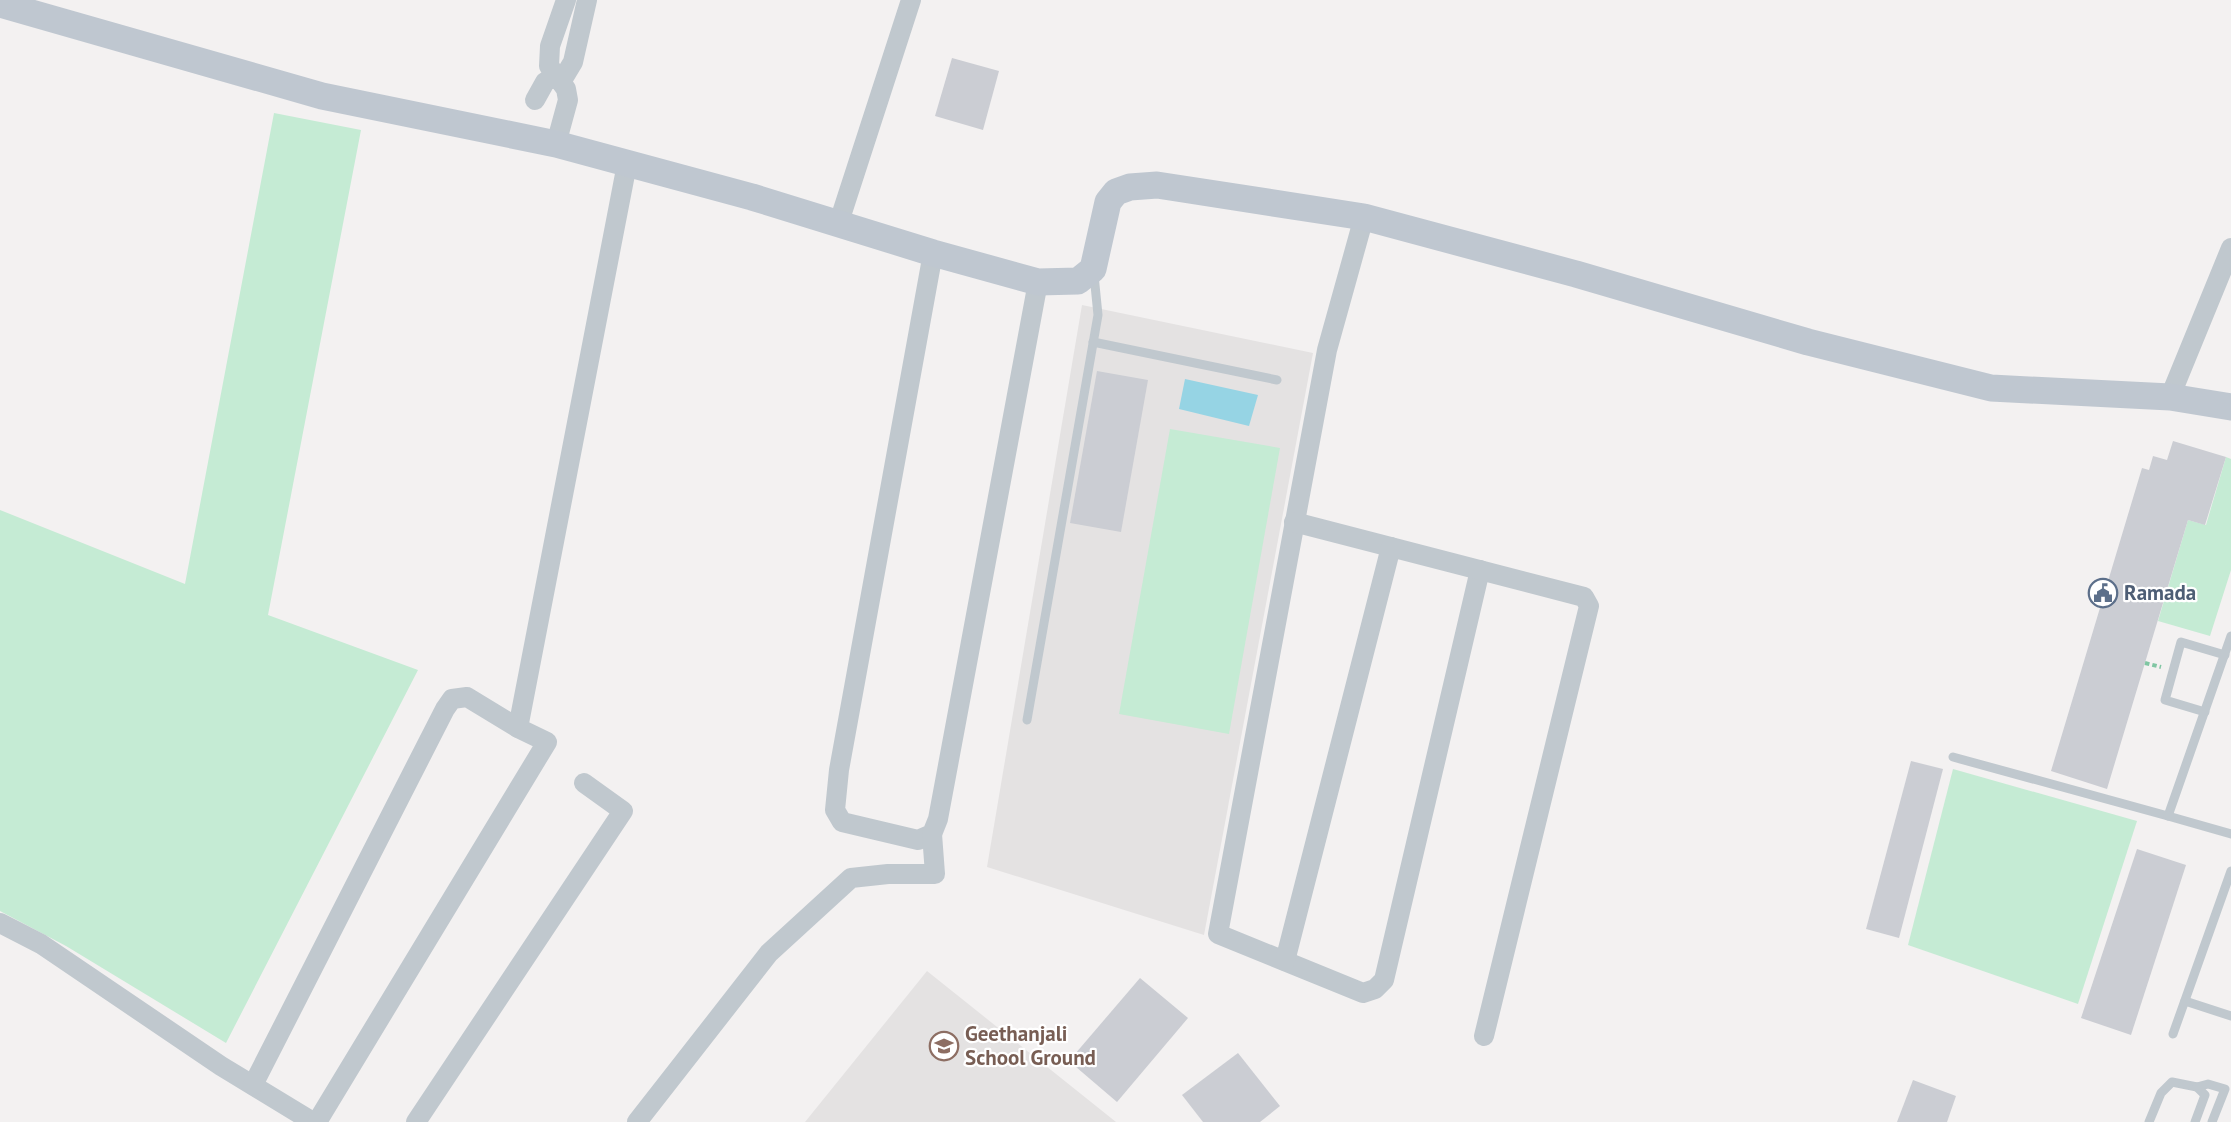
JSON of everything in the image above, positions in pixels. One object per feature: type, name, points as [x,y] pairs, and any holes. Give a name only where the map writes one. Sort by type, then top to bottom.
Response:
[{"type":"street","points":[[556,144],[568,99],[549,66],[550,46],[566,0]]},
{"type":"street","points":[[535,100],[545,82],[558,79],[573,62],[587,0]]},
{"type":"street","points":[[839,222],[912,0]]},
{"type":"street","points":[[11,4],[322,96],[556,144],[839,222],[933,253],[1038,282],[1078,281],[1093,269],[1108,202],[1116,192],[1130,186],[1157,185],[1364,217],[1576,274],[1808,342],[1991,388],[2170,398],[2231,407]]},
{"type":"street","points":[[518,728],[627,164]]},
{"type":"street","points":[[1364,217],[1327,350],[1218,934],[1363,993],[1375,989],[1384,980],[1480,570]]},
{"type":"street","points":[[2170,398],[2231,248]]},
{"type":"street","points":[[932,834],[918,840],[901,837],[842,822],[835,810],[838,770],[933,253]]},
{"type":"street","points":[[637,1122],[769,953],[851,878],[888,874],[935,874],[932,834],[938,819],[1038,282]]},
{"type":"street","points":[[1294,522],[1584,597],[1589,606],[1484,1036]]},
{"type":"street","points":[[1286,961],[1391,547]]},
{"type":"street","points":[[0,923],[41,944],[253,1085],[282,1114],[315,1122],[547,742],[467,698],[453,699],[445,709],[253,1085]]},
{"type":"street","points":[[416,1122],[623,811],[584,783]]},
{"type":"lane","points":[[1027,720],[1098,315],[1093,269]]},
{"type":"lane","points":[[1093,342],[1277,380]]},
{"type":"lane","points":[[2168,816],[2231,636]]},
{"type":"lane","points":[[2205,712],[2165,700],[2181,642],[2224,655]]},
{"type":"lane","points":[[1953,757],[2231,834]]},
{"type":"lane","points":[[2173,1034],[2231,871]]},
{"type":"lane","points":[[2185,1001],[2231,1016]]},
{"type":"lane","points":[[2149,1122],[2166,1085],[2172,1082],[2197,1087],[2208,1084],[2225,1089],[2212,1122]]},
{"type":"lane","points":[[2195,1122],[2205,1095],[2197,1087]]},
{"type":"shaded area","points":[[1082,305],[1313,353],[1204,935],[987,867]]},
{"type":"shaded area","name":"Geethanjali School Ground","points":[[927,971],[1116,1122],[805,1122]]},
{"type":"green space","points":[[274,113],[361,130],[268,615],[418,670],[226,1043],[66,946],[0,911],[0,510],[185,584]]},
{"type":"green space","points":[[1170,429],[1280,448],[1229,734],[1119,714]]},
{"type":"green space","points":[[2226,457],[2231,459],[2231,570],[2210,636],[2158,621],[2188,520],[2206,525]]},
{"type":"green space","points":[[1953,769],[2137,821],[2078,1004],[1908,945]]},
{"type":"water","points":[[1185,379],[1258,395],[1249,426],[1179,409]]},
{"type":"building","points":[[952,58],[999,71],[983,130],[935,116]]},
{"type":"building","points":[[1097,371],[1148,380],[1121,532],[1070,523]]},
{"type":"building","points":[[2173,441],[2226,457],[2205,525],[2188,520],[2107,789],[2051,771],[2142,468],[2149,470],[2153,456],[2167,460]]},
{"type":"building","points":[[1911,761],[1943,769],[1899,938],[1866,929]]},
{"type":"building","points":[[2137,849],[2186,865],[2131,1035],[2081,1018]]},
{"type":"building","points":[[1140,978],[1188,1018],[1117,1102],[1069,1061]]},
{"type":"building","points":[[1238,1053],[1280,1106],[1260,1122],[1203,1122],[1182,1095]]},
{"type":"building","points":[[1913,1080],[1956,1096],[1947,1122],[1897,1122]]},
{"type":"place","name":"Ramada","points":[[2103,593]]},
{"type":"place","name":"Geethanjali School Ground","points":[[944,1046]]}]
